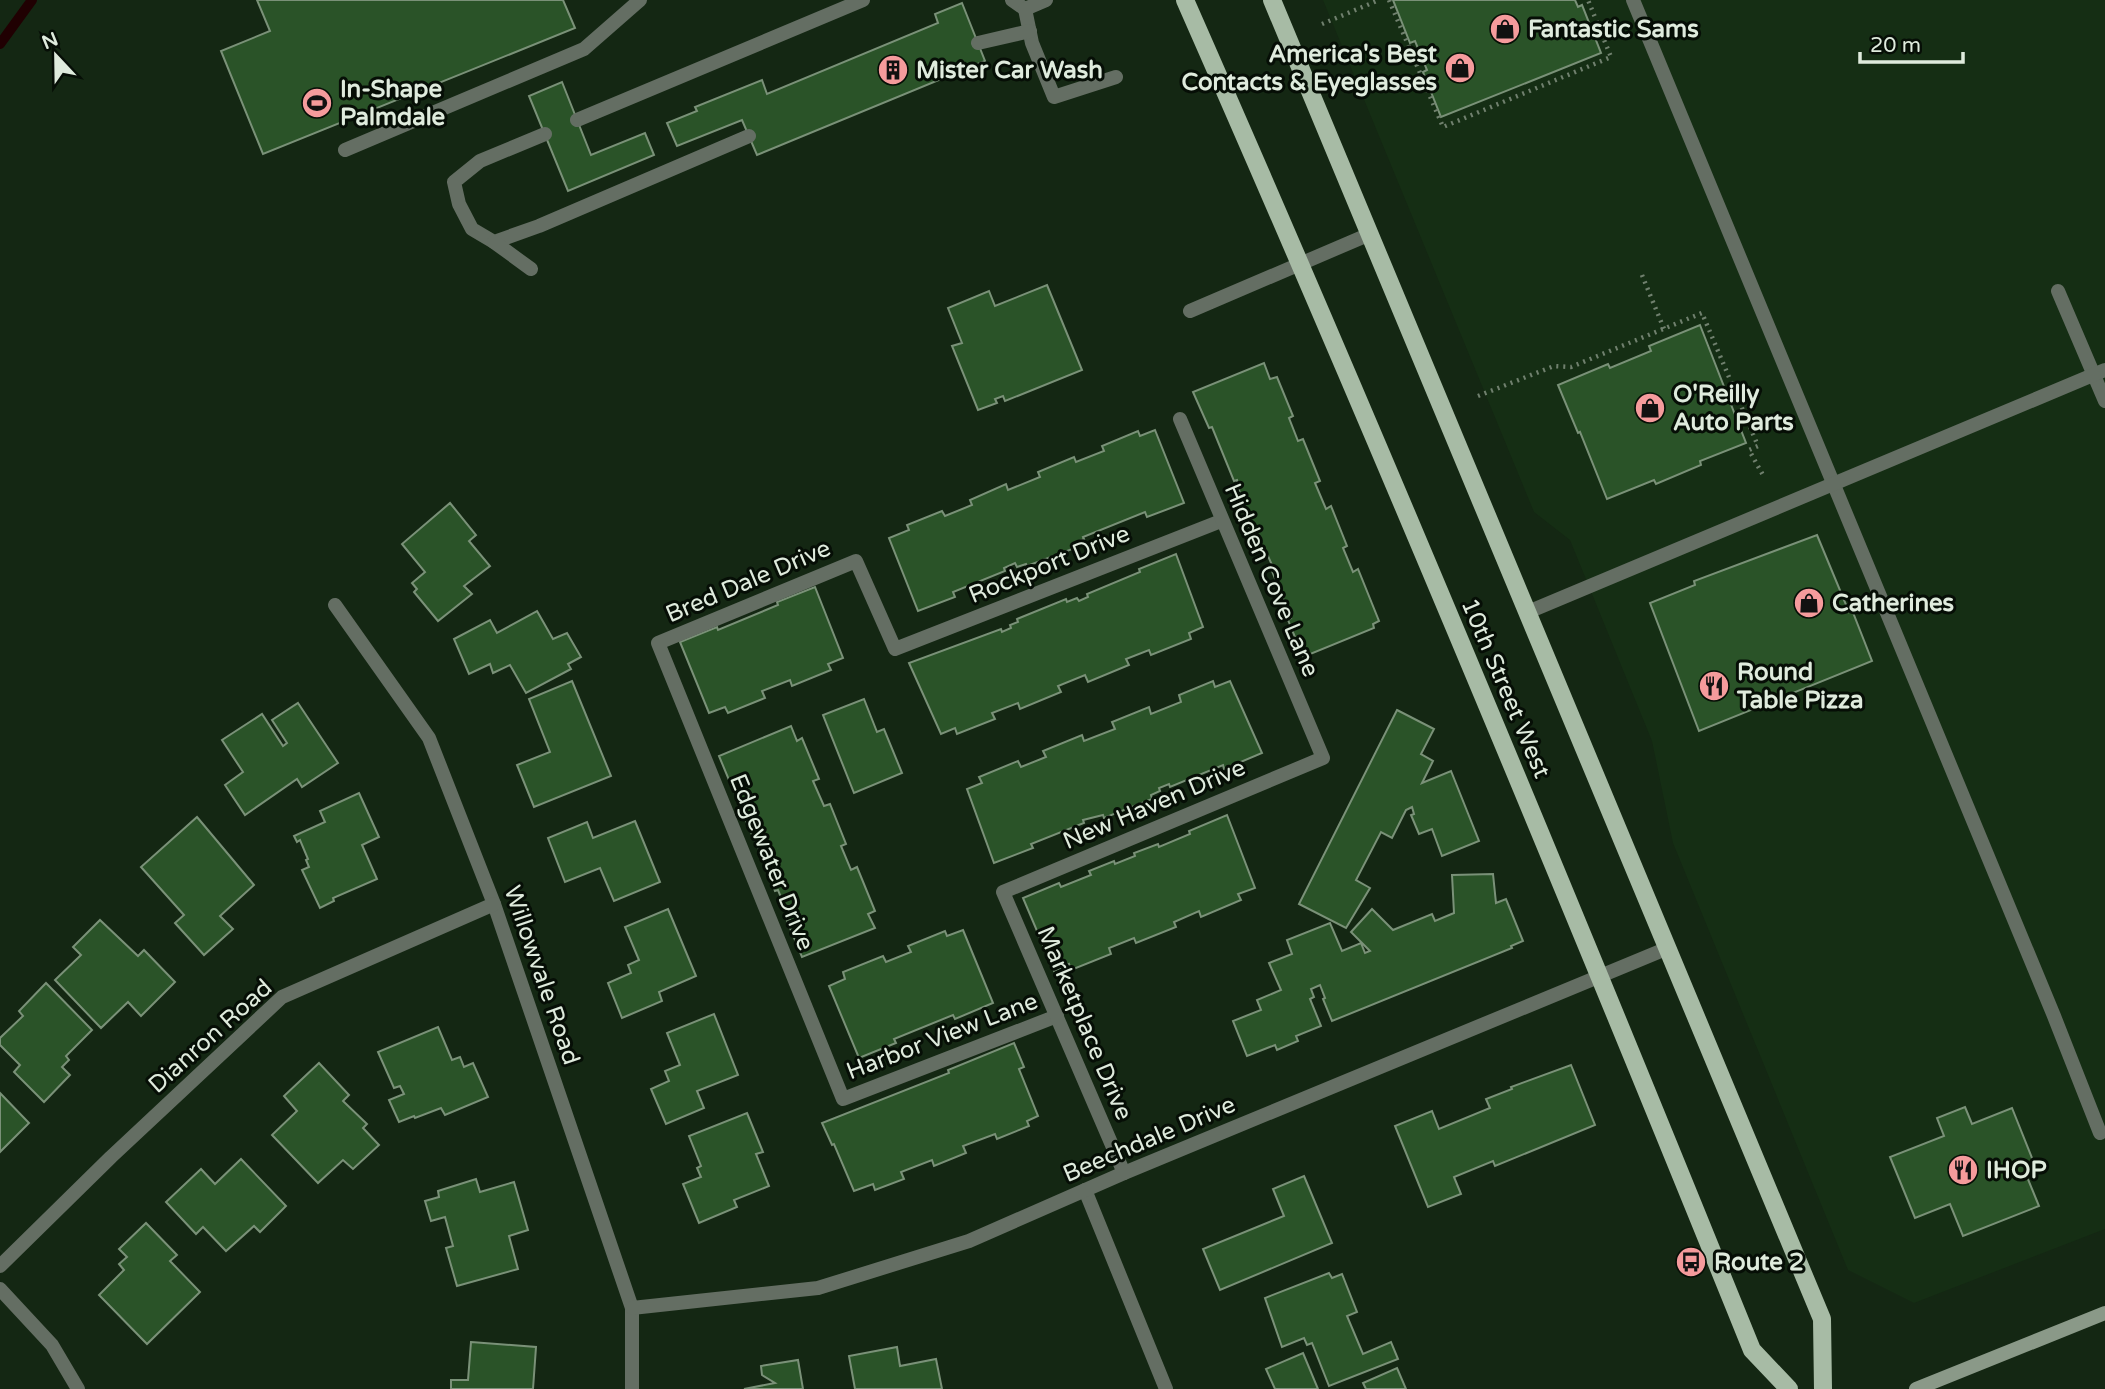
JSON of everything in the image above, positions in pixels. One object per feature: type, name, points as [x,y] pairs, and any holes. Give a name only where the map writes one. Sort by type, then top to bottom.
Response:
[{"type":"main road","name":"10th Street West","points":[[1185,0],[1301,264],[1601,976],[1752,1350],[1789,1389]]},
{"type":"main road","name":"10th Street West","points":[[1272,0],[1822,1319],[1823,1389]]},
{"type":"main road","points":[[1916,1389],[2105,1312]]},
{"type":"street","points":[[345,150],[584,49],[640,0]]},
{"type":"street","points":[[577,120],[863,0]]},
{"type":"street","points":[[1012,0],[1025,9],[1032,43],[1054,97],[1116,77]]},
{"type":"street","points":[[1025,9],[1046,0]]},
{"type":"street","points":[[1633,0],[2100,1133]]},
{"type":"street","points":[[978,44],[1030,31]]},
{"type":"street","points":[[531,269],[472,229],[460,204],[454,182],[480,161],[545,134]]},
{"type":"street","points":[[494,242],[539,226],[749,136]]},
{"type":"street","points":[[1190,311],[1370,234]]},
{"type":"street","points":[[2058,291],[2099,372],[2105,401]]},
{"type":"street","points":[[1528,612],[2099,372]]},
{"type":"street","name":"Hidden Cove Lane","points":[[1180,419],[1323,758]]},
{"type":"street","name":"Rockport Drive","points":[[856,561],[895,649],[1221,521]]},
{"type":"street","name":"Bred Dale Drive","points":[[658,643],[856,561]]},
{"type":"street","name":"Willowvale Road","points":[[335,605],[429,738],[494,904],[632,1308],[632,1389]]},
{"type":"street","name":"Edgewater Drive","points":[[658,643],[843,1099]]},
{"type":"street","name":"New Haven Drive","points":[[1003,892],[1323,758]]},
{"type":"street","name":"Marketplace Drive","points":[[1003,892],[1124,1173]]},
{"type":"street","name":"Dianron Road","points":[[0,1266],[111,1157],[282,997],[494,904]]},
{"type":"street","name":"Beechdale Drive","points":[[632,1308],[818,1287],[969,1241],[1124,1173],[1668,948]]},
{"type":"street","name":"Harbor View Lane","points":[[843,1099],[1058,1016]]},
{"type":"street","points":[[1085,1190],[1166,1389]]},
{"type":"street","points":[[0,1289],[52,1345],[78,1389]]},
{"type":"path","points":[[1322,24],[1379,0]]},
{"type":"path","points":[[1388,0],[1443,127],[1611,57],[1588,0]]},
{"type":"path","points":[[1642,275],[1664,329]]},
{"type":"path","points":[[1478,396],[1555,366],[1571,367],[1702,313],[1758,446],[1749,450],[1764,477]]},
{"type":"shaded area","points":[[1323,0],[2105,0],[2105,1229],[1914,1303],[1848,1270],[1673,843],[1652,741],[1570,540],[1534,512]]},
{"type":"building","name":"In-Shape Palmdale","points":[[257,0],[563,0],[575,28],[263,154],[221,51],[270,31]]},
{"type":"building","points":[[1393,0],[1575,0],[1578,7],[1582,5],[1601,53],[1441,117],[1423,72],[1427,70],[1415,41],[1410,43]]},
{"type":"building","name":"Mister Car Wash","points":[[962,3],[985,61],[757,155],[742,120],[677,146],[667,123],[697,111],[695,107],[762,80],[767,94],[938,23],[935,14]]},
{"type":"building","points":[[562,82],[591,155],[645,133],[654,155],[568,191],[529,96]]},
{"type":"building","points":[[1047,285],[1082,370],[1005,401],[1003,396],[995,399],[997,403],[978,410],[952,346],[962,343],[948,308],[989,291],[995,306]]},
{"type":"building","name":"O'Reilly Auto Parts","points":[[1700,325],[1746,443],[1700,461],[1701,465],[1656,484],[1654,480],[1607,499],[1558,385],[1608,364],[1610,368],[1651,351],[1649,346]]},
{"type":"building","points":[[1264,363],[1270,379],[1277,377],[1293,416],[1289,418],[1298,441],[1303,439],[1320,481],[1315,483],[1326,509],[1331,506],[1347,546],[1343,548],[1353,572],[1358,569],[1379,621],[1373,624],[1374,628],[1303,657],[1288,620],[1291,618],[1270,566],[1272,565],[1261,548],[1258,549],[1239,500],[1237,480],[1234,481],[1212,427],[1209,428],[1193,392]]},
{"type":"building","points":[[1155,430],[1184,503],[1147,517],[1145,512],[1083,537],[1084,539],[1073,544],[1075,548],[1027,566],[1017,567],[1015,563],[1004,568],[1005,571],[953,592],[955,597],[918,611],[889,538],[909,530],[907,525],[942,511],[945,516],[972,505],[970,500],[1006,484],[1008,490],[1040,477],[1038,472],[1074,457],[1076,462],[1104,451],[1102,446],[1138,431],[1140,436]]},
{"type":"building","points":[[450,503],[476,535],[469,541],[490,566],[464,586],[472,594],[438,621],[414,592],[417,589],[412,583],[425,572],[402,544]]},
{"type":"building","points":[[1817,535],[1872,661],[1699,731],[1650,603],[1695,585],[1694,581]]},
{"type":"building","points":[[1176,554],[1203,627],[1189,633],[1191,639],[1151,655],[1149,650],[1126,659],[1129,665],[1088,682],[1085,675],[1058,686],[1061,692],[1020,709],[1018,703],[992,713],[995,719],[957,734],[955,728],[941,734],[909,663],[1001,629],[1002,632],[1018,622],[1017,619],[1066,599],[1067,602],[1077,598],[1079,601],[1088,597],[1087,594]]},
{"type":"building","points":[[815,587],[843,658],[828,664],[831,670],[792,686],[790,680],[762,691],[765,698],[728,713],[725,707],[709,713],[680,642],[717,627],[718,630]]},
{"type":"building","points":[[537,611],[553,639],[567,633],[581,657],[568,664],[571,669],[526,693],[510,665],[493,673],[490,664],[469,674],[454,639],[490,620],[497,633]]},
{"type":"building","points":[[572,681],[611,776],[534,807],[517,765],[550,752],[529,699]]},
{"type":"building","points":[[1213,681],[1215,687],[1230,681],[1262,753],[1224,769],[1223,765],[1170,787],[1169,784],[1159,788],[1160,791],[1151,795],[1152,799],[1104,818],[1103,815],[1083,820],[1084,823],[1031,844],[1033,848],[994,863],[967,789],[982,783],[979,777],[1018,761],[1021,767],[1046,757],[1043,751],[1082,735],[1084,741],[1115,729],[1112,722],[1149,707],[1151,714],[1181,702],[1179,695]]},
{"type":"building","points":[[864,699],[877,732],[884,729],[902,773],[854,793],[823,715]]},
{"type":"building","points":[[298,703],[338,763],[302,787],[297,779],[245,815],[225,785],[243,772],[222,740],[262,714],[283,746],[287,743],[272,720]]},
{"type":"building","points":[[1397,710],[1434,729],[1421,754],[1433,761],[1422,783],[1451,771],[1479,841],[1442,856],[1432,829],[1419,834],[1411,815],[1414,814],[1412,807],[1406,810],[1392,838],[1381,832],[1356,880],[1370,888],[1346,928],[1299,904]]},
{"type":"building","points":[[791,726],[797,741],[802,738],[819,779],[813,781],[824,806],[830,804],[846,844],[841,846],[851,870],[857,867],[875,911],[868,914],[875,928],[802,957],[787,921],[790,919],[778,890],[775,891],[760,847],[758,848],[746,821],[749,820],[737,791],[734,792],[719,756]]},
{"type":"building","points":[[359,793],[379,837],[362,845],[377,879],[333,898],[334,901],[320,908],[302,870],[309,867],[306,860],[308,859],[300,840],[297,842],[294,836],[325,822],[320,811]]},
{"type":"building","points":[[1227,815],[1255,888],[1238,894],[1241,900],[1201,917],[1199,911],[1174,922],[1176,927],[1136,943],[1134,938],[1109,948],[1111,954],[1071,970],[1069,964],[1054,971],[1023,898],[1059,883],[1061,887],[1091,875],[1089,871],[1114,861],[1115,864],[1158,844],[1159,847]]},
{"type":"building","points":[[197,817],[254,885],[220,916],[233,929],[204,955],[175,923],[184,915],[141,867]]},
{"type":"building","points":[[635,821],[660,882],[614,901],[600,868],[565,882],[548,838],[587,822],[593,838]]},
{"type":"building","points":[[1493,874],[1496,903],[1506,899],[1523,941],[1511,946],[1512,948],[1332,1021],[1320,985],[1311,989],[1314,997],[1310,999],[1321,1026],[1296,1036],[1298,1041],[1277,1050],[1275,1045],[1247,1056],[1233,1021],[1261,1010],[1257,1000],[1281,990],[1269,963],[1292,954],[1287,940],[1330,923],[1342,951],[1361,943],[1365,953],[1370,951],[1351,932],[1372,909],[1393,930],[1432,914],[1435,921],[1454,913],[1452,875]]},
{"type":"building","points":[[668,909],[696,976],[659,992],[662,1001],[622,1018],[608,983],[631,973],[628,965],[639,960],[625,927]]},
{"type":"building","points":[[100,920],[138,956],[144,950],[175,982],[141,1016],[128,1002],[101,1028],[55,980],[81,955],[73,947]]},
{"type":"building","points":[[963,930],[993,1003],[955,1019],[953,1015],[894,1039],[896,1043],[859,1058],[829,986],[845,979],[843,972],[883,956],[886,962],[911,952],[908,946],[945,931],[947,936]]},
{"type":"building","points":[[46,983],[92,1030],[66,1056],[69,1060],[62,1067],[70,1075],[44,1102],[14,1072],[20,1065],[0,1045],[0,1038],[23,1016],[19,1011]]},
{"type":"building","points":[[714,1014],[738,1075],[697,1091],[704,1108],[666,1124],[651,1089],[669,1081],[665,1071],[680,1065],[667,1033]]},
{"type":"building","points":[[438,1027],[452,1060],[460,1057],[464,1067],[473,1063],[488,1097],[445,1115],[441,1108],[399,1122],[389,1100],[404,1094],[400,1086],[394,1088],[378,1052]]},
{"type":"building","points":[[1014,1043],[1024,1067],[1019,1069],[1038,1116],[1027,1121],[1029,1126],[997,1139],[995,1134],[963,1146],[966,1153],[934,1166],[932,1160],[901,1172],[904,1179],[875,1190],[873,1184],[854,1191],[822,1123],[949,1073],[948,1070]]},
{"type":"building","points":[[319,1063],[349,1095],[343,1101],[367,1124],[363,1128],[379,1145],[353,1169],[343,1160],[318,1183],[272,1135],[297,1111],[284,1096]]},
{"type":"building","points":[[1571,1065],[1595,1125],[1495,1166],[1493,1161],[1454,1177],[1461,1194],[1428,1207],[1395,1126],[1432,1111],[1439,1129],[1490,1108],[1486,1099]]},
{"type":"building","points":[[0,1093],[29,1123],[0,1152]]},
{"type":"building","name":"IHOP","points":[[1965,1107],[1972,1124],[2012,1108],[2036,1168],[2025,1172],[2039,1206],[1963,1236],[1950,1204],[1915,1218],[1890,1157],[1944,1136],[1937,1118]]},
{"type":"building","points":[[747,1113],[763,1152],[756,1154],[769,1186],[734,1200],[737,1207],[699,1223],[683,1184],[701,1177],[697,1168],[701,1166],[689,1136]]},
{"type":"building","points":[[241,1159],[286,1206],[260,1232],[254,1226],[226,1251],[203,1227],[196,1234],[166,1202],[201,1169],[215,1184]]},
{"type":"building","points":[[1304,1176],[1332,1243],[1220,1290],[1203,1249],[1284,1216],[1273,1189]]},
{"type":"building","points":[[476,1179],[480,1192],[514,1182],[528,1230],[509,1236],[518,1269],[457,1286],[446,1248],[453,1246],[445,1217],[431,1221],[425,1201],[439,1197],[438,1191]]},
{"type":"building","points":[[146,1223],[177,1255],[170,1261],[200,1292],[147,1344],[99,1295],[124,1270],[119,1264],[127,1257],[119,1249]]},
{"type":"building","points":[[1329,1273],[1332,1278],[1342,1274],[1357,1312],[1347,1316],[1363,1354],[1391,1342],[1398,1359],[1329,1386],[1312,1343],[1307,1345],[1304,1338],[1282,1347],[1265,1298]]},
{"type":"building","points":[[471,1342],[536,1347],[533,1389],[451,1389],[451,1380],[468,1380]]},
{"type":"building","points":[[897,1347],[900,1366],[936,1359],[942,1389],[855,1389],[849,1356]]},
{"type":"building","points":[[1303,1353],[1318,1389],[1275,1389],[1266,1369]]},
{"type":"building","points":[[798,1360],[803,1389],[744,1389],[775,1383],[762,1375],[761,1366]]},
{"type":"building","points":[[1397,1368],[1406,1389],[1366,1389],[1363,1383]]},
{"type":"waterway","points":[[0,44],[32,0]]},
{"type":"place","name":"Fantastic Sams","points":[[1505,29]]},
{"type":"place","name":"America's Best Contacts & Eyeglasses","points":[[1460,68]]},
{"type":"place","name":"Mister Car Wash","points":[[893,70]]},
{"type":"place","name":"In-Shape Palmdale","points":[[317,103]]},
{"type":"place","name":"O'Reilly Auto Parts","points":[[1650,408]]},
{"type":"place","name":"Catherines","points":[[1809,603]]},
{"type":"place","name":"Round Table Pizza","points":[[1714,686]]},
{"type":"place","name":"IHOP","points":[[1963,1170]]},
{"type":"place","name":"Route 2","points":[[1691,1262]]}]
